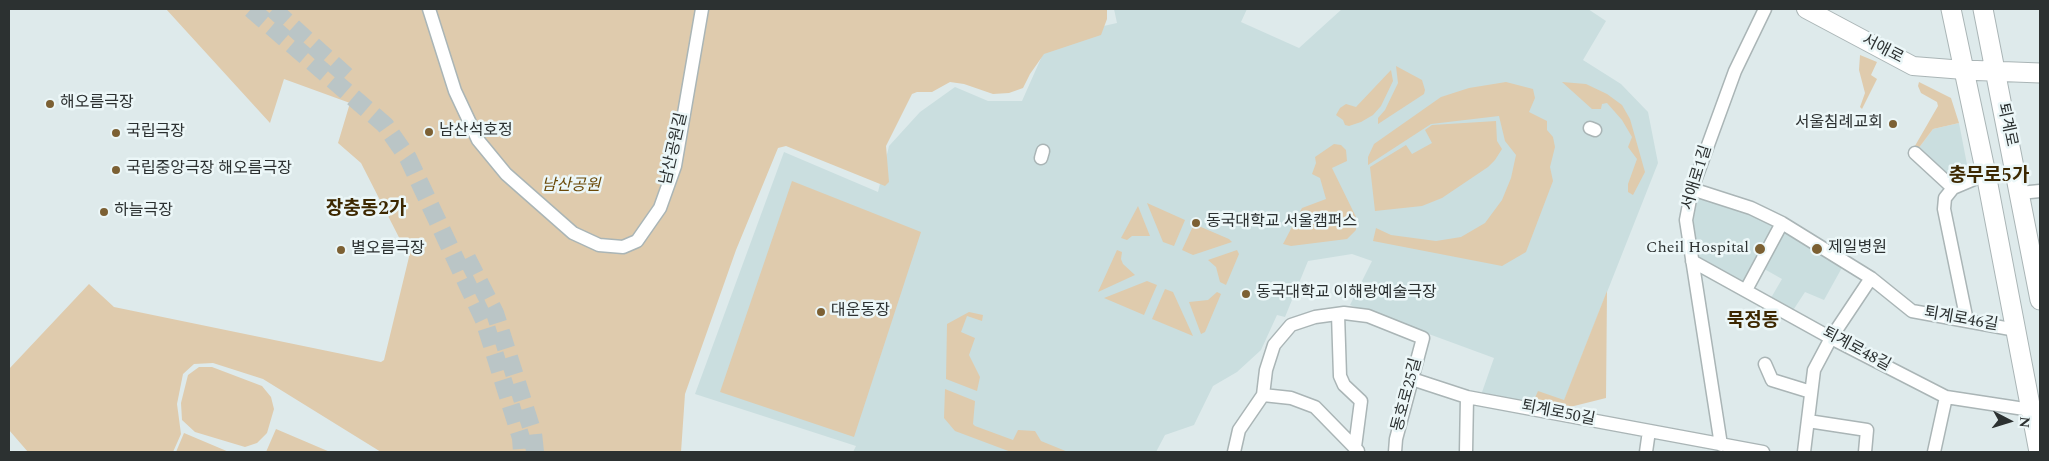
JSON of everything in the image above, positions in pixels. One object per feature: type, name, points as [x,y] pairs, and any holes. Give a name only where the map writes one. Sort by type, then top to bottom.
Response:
[{"type":"main road","name":"퇴계로","points":[[1951,9],[1986,174],[2039,452]]},
{"type":"main road","name":"퇴계로","points":[[1982,9],[2040,300]]},
{"type":"main road","points":[[1964,70],[2040,73]]},
{"type":"street","name":"남산공원길","points":[[429,9],[455,91],[478,140],[506,174],[574,233],[598,244],[623,247],[637,240],[660,208],[674,166],[702,9]]},
{"type":"street","name":"서애로1길","points":[[1728,448],[1686,220],[1692,189],[1735,71],[1765,9]]},
{"type":"street","name":"서애로","points":[[1806,9],[1913,66],[1964,70]]},
{"type":"street","points":[[1915,153],[1953,188]]},
{"type":"street","points":[[1966,321],[1944,209],[1945,198],[1953,188],[1986,174]]},
{"type":"street","name":"퇴계로46길","points":[[1692,189],[1751,208],[1782,223],[1872,278],[1912,311],[2016,330]]},
{"type":"street","points":[[2020,193],[2040,191]]},
{"type":"street","points":[[1746,290],[1782,223]]},
{"type":"street","name":"퇴계로48길","points":[[1692,260],[1831,338],[1946,397],[2031,410]]},
{"type":"street","points":[[1804,452],[1814,370],[1831,338],[1872,278]]},
{"type":"street","points":[[1234,452],[1239,430],[1263,395],[1266,370],[1274,345],[1291,326],[1316,317],[1338,314],[1340,376],[1344,385],[1361,400],[1357,450]]},
{"type":"street","name":"동호로25길","points":[[1338,314],[1368,316],[1424,338],[1396,439],[1395,452]]},
{"type":"street","points":[[1765,364],[1772,380],[1811,392]]},
{"type":"street","name":"퇴계로50길","points":[[1412,379],[1467,397],[1649,431],[1728,448],[1763,452]]},
{"type":"street","points":[[1263,395],[1291,398],[1314,407],[1357,450]]},
{"type":"street","points":[[1466,452],[1467,397]]},
{"type":"street","points":[[1934,452],[1946,397]]},
{"type":"street","points":[[1808,421],[1868,430],[1865,452]]},
{"type":"street","points":[[1646,452],[1649,431]]},
{"type":"shaded area","name":"동국대학교 서울캠퍼스","points":[[1114,9],[1247,9],[1241,22],[1299,48],[1342,9],[1588,9],[1606,21],[1583,60],[1621,84],[1648,112],[1658,163],[1564,401],[1531,407],[1481,395],[1494,358],[1350,305],[1372,261],[1352,254],[1308,261],[1285,317],[1277,315],[1261,350],[1237,372],[1213,386],[1194,425],[1165,435],[1156,452],[853,452],[856,446],[695,394],[784,152],[878,192],[889,146],[920,112],[955,87],[988,101],[1022,101],[1050,38],[1117,23]]},
{"type":"shaded area","points":[[1959,123],[1970,180],[1953,188],[1915,153],[1933,129]]},
{"type":"shaded area","name":"Cheil Hospital","points":[[1699,196],[1751,208],[1844,264],[1824,300],[1805,292],[1790,315],[1768,303],[1782,279],[1759,266],[1746,290],[1701,265],[1692,219]]},
{"type":"green space","name":"남산공원","points":[[166,9],[1107,9],[1107,19],[1101,35],[1044,54],[1023,88],[1009,93],[993,94],[964,84],[950,82],[932,92],[912,94],[886,146],[889,182],[885,186],[786,146],[778,148],[736,250],[685,394],[681,452],[381,452],[263,379],[213,363],[194,364],[183,374],[177,404],[181,434],[173,452],[28,452],[9,430],[9,369],[89,284],[114,307],[381,362],[384,360],[409,257],[361,163],[338,143],[350,103],[284,79],[270,123]]},
{"type":"green space","points":[[1860,55],[1877,62],[1871,75],[1877,79],[1862,109],[1860,107],[1865,93],[1859,70]]},
{"type":"green space","points":[[1396,66],[1422,80],[1425,90],[1424,94],[1378,124],[1378,118],[1385,110],[1398,83]]},
{"type":"green space","points":[[1391,70],[1393,81],[1381,106],[1373,115],[1361,122],[1349,126],[1345,125],[1343,120],[1336,115],[1340,108],[1346,104],[1356,107]]},
{"type":"green space","points":[[1506,82],[1533,89],[1535,98],[1529,112],[1547,121],[1547,130],[1553,137],[1555,147],[1550,167],[1553,181],[1526,252],[1502,266],[1373,241],[1376,228],[1391,235],[1436,241],[1461,237],[1485,223],[1502,200],[1511,178],[1516,155],[1505,141],[1499,116],[1431,124],[1368,165],[1368,157],[1374,144],[1441,97],[1469,88]]},
{"type":"green space","points":[[1562,82],[1586,84],[1607,94],[1622,105],[1630,119],[1645,172],[1633,195],[1628,192],[1628,184],[1637,159],[1628,147],[1632,137],[1622,120],[1607,103],[1602,104],[1601,109],[1592,109]]},
{"type":"green space","points":[[1919,82],[1951,98],[1959,123],[1933,129],[1915,153],[1912,151],[1938,106],[1937,102],[1921,93],[1918,86]]},
{"type":"green space","points":[[1496,121],[1497,141],[1502,149],[1488,167],[1442,198],[1422,206],[1375,211],[1370,167],[1406,145],[1412,154],[1432,143],[1425,130],[1432,125]]},
{"type":"green space","points":[[1334,144],[1341,145],[1346,150],[1347,161],[1332,168],[1356,217],[1356,230],[1347,239],[1291,246],[1283,244],[1302,208],[1326,199],[1320,178],[1312,174],[1316,163],[1315,157]]},
{"type":"green space","name":"대운동장","points":[[792,181],[921,232],[854,437],[720,392]]},
{"type":"green space","points":[[1147,203],[1185,220],[1174,246],[1163,242]]},
{"type":"green space","points":[[1138,206],[1150,236],[1132,236],[1127,240],[1121,238]]},
{"type":"green space","points":[[1194,224],[1232,242],[1193,255],[1182,250]]},
{"type":"green space","points":[[1117,250],[1122,252],[1121,259],[1123,264],[1135,275],[1098,292]]},
{"type":"green space","points":[[1237,250],[1239,254],[1226,285],[1220,282],[1216,267],[1208,260]]},
{"type":"green space","points":[[1147,281],[1157,285],[1144,315],[1104,298]]},
{"type":"green space","points":[[1165,289],[1173,292],[1193,336],[1152,319]]},
{"type":"green space","points":[[1607,291],[1606,398],[1558,410],[1531,407],[1538,391],[1564,400]]},
{"type":"green space","points":[[1217,292],[1221,294],[1205,332],[1201,334],[1189,302],[1208,300]]},
{"type":"green space","points":[[969,312],[983,315],[982,321],[967,316],[961,332],[975,338],[969,355],[980,377],[977,391],[946,379],[947,324]]},
{"type":"green space","points":[[199,367],[212,367],[262,386],[271,397],[274,409],[267,433],[257,443],[245,447],[195,432],[182,420],[181,403],[188,375]]},
{"type":"green space","points":[[945,389],[975,401],[973,424],[975,426],[1013,440],[1018,430],[1035,431],[1041,441],[1068,452],[1011,452],[955,431],[944,418]]},
{"type":"green space","points":[[276,429],[330,452],[266,452]]},
{"type":"green space","points":[[184,433],[229,452],[176,452]]},
{"type":"tunnel","points":[[251,9],[385,125],[408,158],[484,320],[521,438],[522,452]]},
{"type":"tunnel","points":[[273,9],[352,81]]},
{"type":"tunnel","points":[[467,258],[495,313],[533,433],[535,452]]},
{"type":"place","name":"해오름극장","points":[[50,104]]},
{"type":"place","name":"서울침례교회","points":[[1893,124]]},
{"type":"place","name":"남산석호정","points":[[429,132]]},
{"type":"place","name":"국립극장","points":[[116,133]]},
{"type":"place","name":"국립중앙극장 해오름극장","points":[[116,170]]},
{"type":"place","name":"하늘극장","points":[[104,212]]},
{"type":"place","name":"동국대학교 서울캠퍼스","points":[[1196,223]]},
{"type":"place","name":"Cheil Hospital","points":[[1760,249]]},
{"type":"place","name":"제일병원","points":[[1817,249]]},
{"type":"place","name":"별오름극장","points":[[341,250]]},
{"type":"place","name":"동국대학교 이해랑예술극장","points":[[1246,294]]},
{"type":"place","name":"대운동장","points":[[821,312]]},
{"type":"district","name":"충무로5가","points":[[1989,177]]},
{"type":"district","name":"장충동2가","points":[[366,210]]},
{"type":"district","name":"묵정동","points":[[1753,322]]}]
